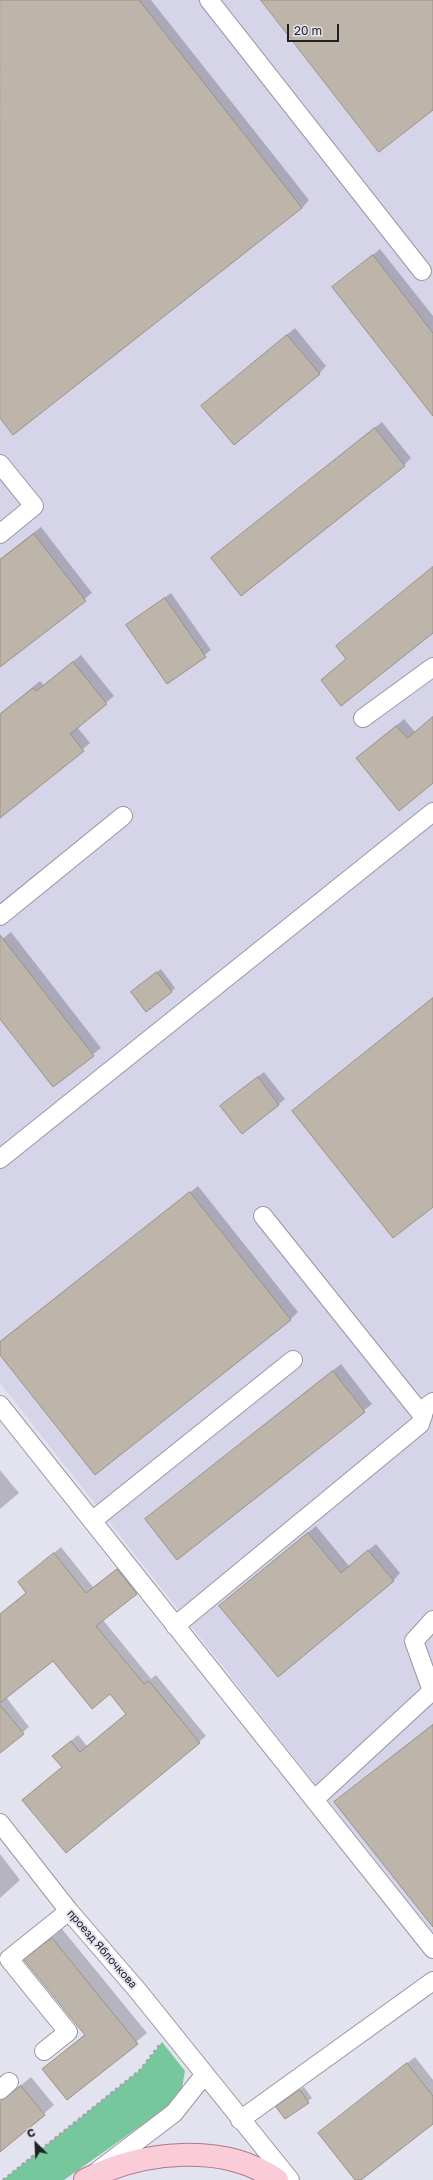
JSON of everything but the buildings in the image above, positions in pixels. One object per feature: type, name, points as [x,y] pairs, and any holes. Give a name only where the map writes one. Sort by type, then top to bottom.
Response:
[{"type":"main road","points":[[86,2179],[125,2164],[157,2157],[192,2155],[229,2159],[264,2171],[277,2180]]},
{"type":"street","points":[[209,0],[422,271]]},
{"type":"street","points":[[0,464],[34,506],[0,534]]},
{"type":"street","points":[[363,718],[433,668]]},
{"type":"street","points":[[0,1159],[433,812]]},
{"type":"street","points":[[0,916],[123,816]]},
{"type":"street","points":[[176,1626],[420,1424],[428,1409],[263,1216]]},
{"type":"street","points":[[92,1521],[293,1360]]},
{"type":"street","points":[[0,1405],[433,1950]]},
{"type":"street","points":[[315,1800],[432,1691],[414,1640],[433,1620]]},
{"type":"street","name":"проезд Яблочкова","points":[[0,1823],[69,1911],[138,1990],[240,2120],[290,2180]]},
{"type":"street","points":[[44,2051],[68,2032],[9,1959],[69,1911]]},
{"type":"street","points":[[240,2120],[433,1981]]},
{"type":"street","points":[[86,2179],[174,2113],[205,2074]]},
{"type":"path","points":[[3,2180],[140,2070],[162,2042],[172,2033]]},
{"type":"shaded area","points":[[0,0],[433,0],[433,1934],[0,1383]]},
{"type":"green space","points":[[162,2042],[185,2071],[180,2098],[64,2180],[3,2180],[140,2070]]}]
